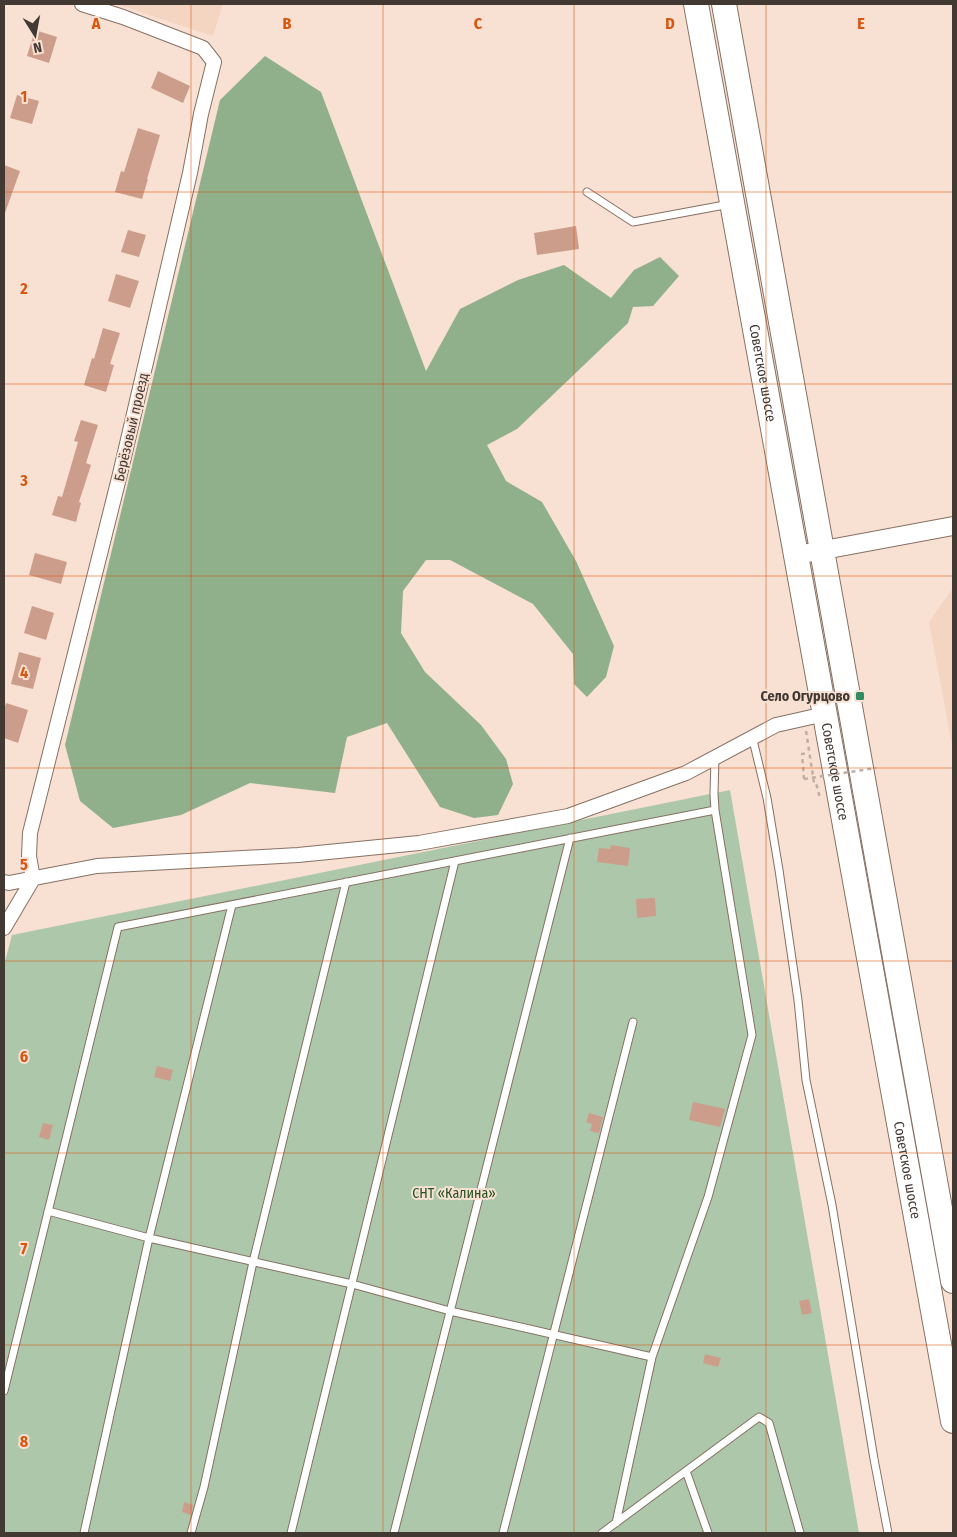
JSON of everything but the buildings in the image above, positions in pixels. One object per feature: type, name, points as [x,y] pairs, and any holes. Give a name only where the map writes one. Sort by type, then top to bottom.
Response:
[{"type":"highway","name":"Советское шоссе","points":[[696,4],[953,1421]]},
{"type":"highway","name":"Советское шоссе","points":[[724,4],[953,1281]]},
{"type":"street","name":"Берёзовый проезд","points":[[33,879],[29,856],[30,833],[120,474],[214,62],[203,48],[123,17],[82,4]]},
{"type":"street","points":[[797,555],[953,526]]},
{"type":"street","points":[[4,882],[9,883],[33,879],[97,866],[298,855],[419,844],[568,816],[686,773],[752,736],[776,725],[825,714]]},
{"type":"street","points":[[4,928],[33,879]]},
{"type":"lane","points":[[587,192],[634,222],[733,204]]},
{"type":"lane","points":[[752,736],[767,798],[779,870],[798,1000],[806,1080],[832,1205],[888,1533]]},
{"type":"lane","points":[[616,1523],[652,1357],[708,1197],[752,1035],[715,810],[715,757]]},
{"type":"lane","points":[[4,1391],[118,927],[715,810]]},
{"type":"lane","points":[[394,1533],[570,838]]},
{"type":"lane","points":[[292,1533],[455,861]]},
{"type":"lane","points":[[191,1533],[204,1487],[253,1262],[346,882]]},
{"type":"lane","points":[[84,1533],[149,1238],[232,905]]},
{"type":"lane","points":[[503,1533],[633,1022]]},
{"type":"lane","points":[[48,1211],[149,1238],[352,1284],[450,1310],[652,1357]]},
{"type":"lane","points":[[602,1533],[759,1417],[769,1423],[800,1533]]},
{"type":"lane","points":[[686,1471],[708,1533]]},
{"type":"path","points":[[789,722],[803,726],[806,731],[814,783],[816,783],[820,798]]},
{"type":"path","points":[[809,753],[802,754],[804,779],[876,768]]},
{"type":"shaded area","points":[[116,4],[223,4],[213,36]]},
{"type":"shaded area","points":[[953,588],[953,750],[929,622]]},
{"type":"green space","points":[[265,56],[321,92],[426,371],[460,309],[518,280],[564,265],[611,298],[634,270],[660,257],[679,276],[653,306],[633,307],[628,323],[517,429],[487,445],[506,481],[542,502],[576,561],[614,646],[606,677],[587,697],[574,684],[573,654],[533,604],[450,560],[426,560],[403,591],[401,633],[425,672],[481,725],[506,759],[513,784],[498,815],[474,818],[440,807],[387,723],[347,737],[335,793],[250,783],[181,815],[113,828],[80,801],[65,745],[220,100]]},
{"type":"green space","name":"СНТ «Калина»","points":[[730,790],[859,1533],[4,1533],[4,965],[12,935]]},
{"type":"place","name":"Село Огурцово","points":[[860,696]]}]
